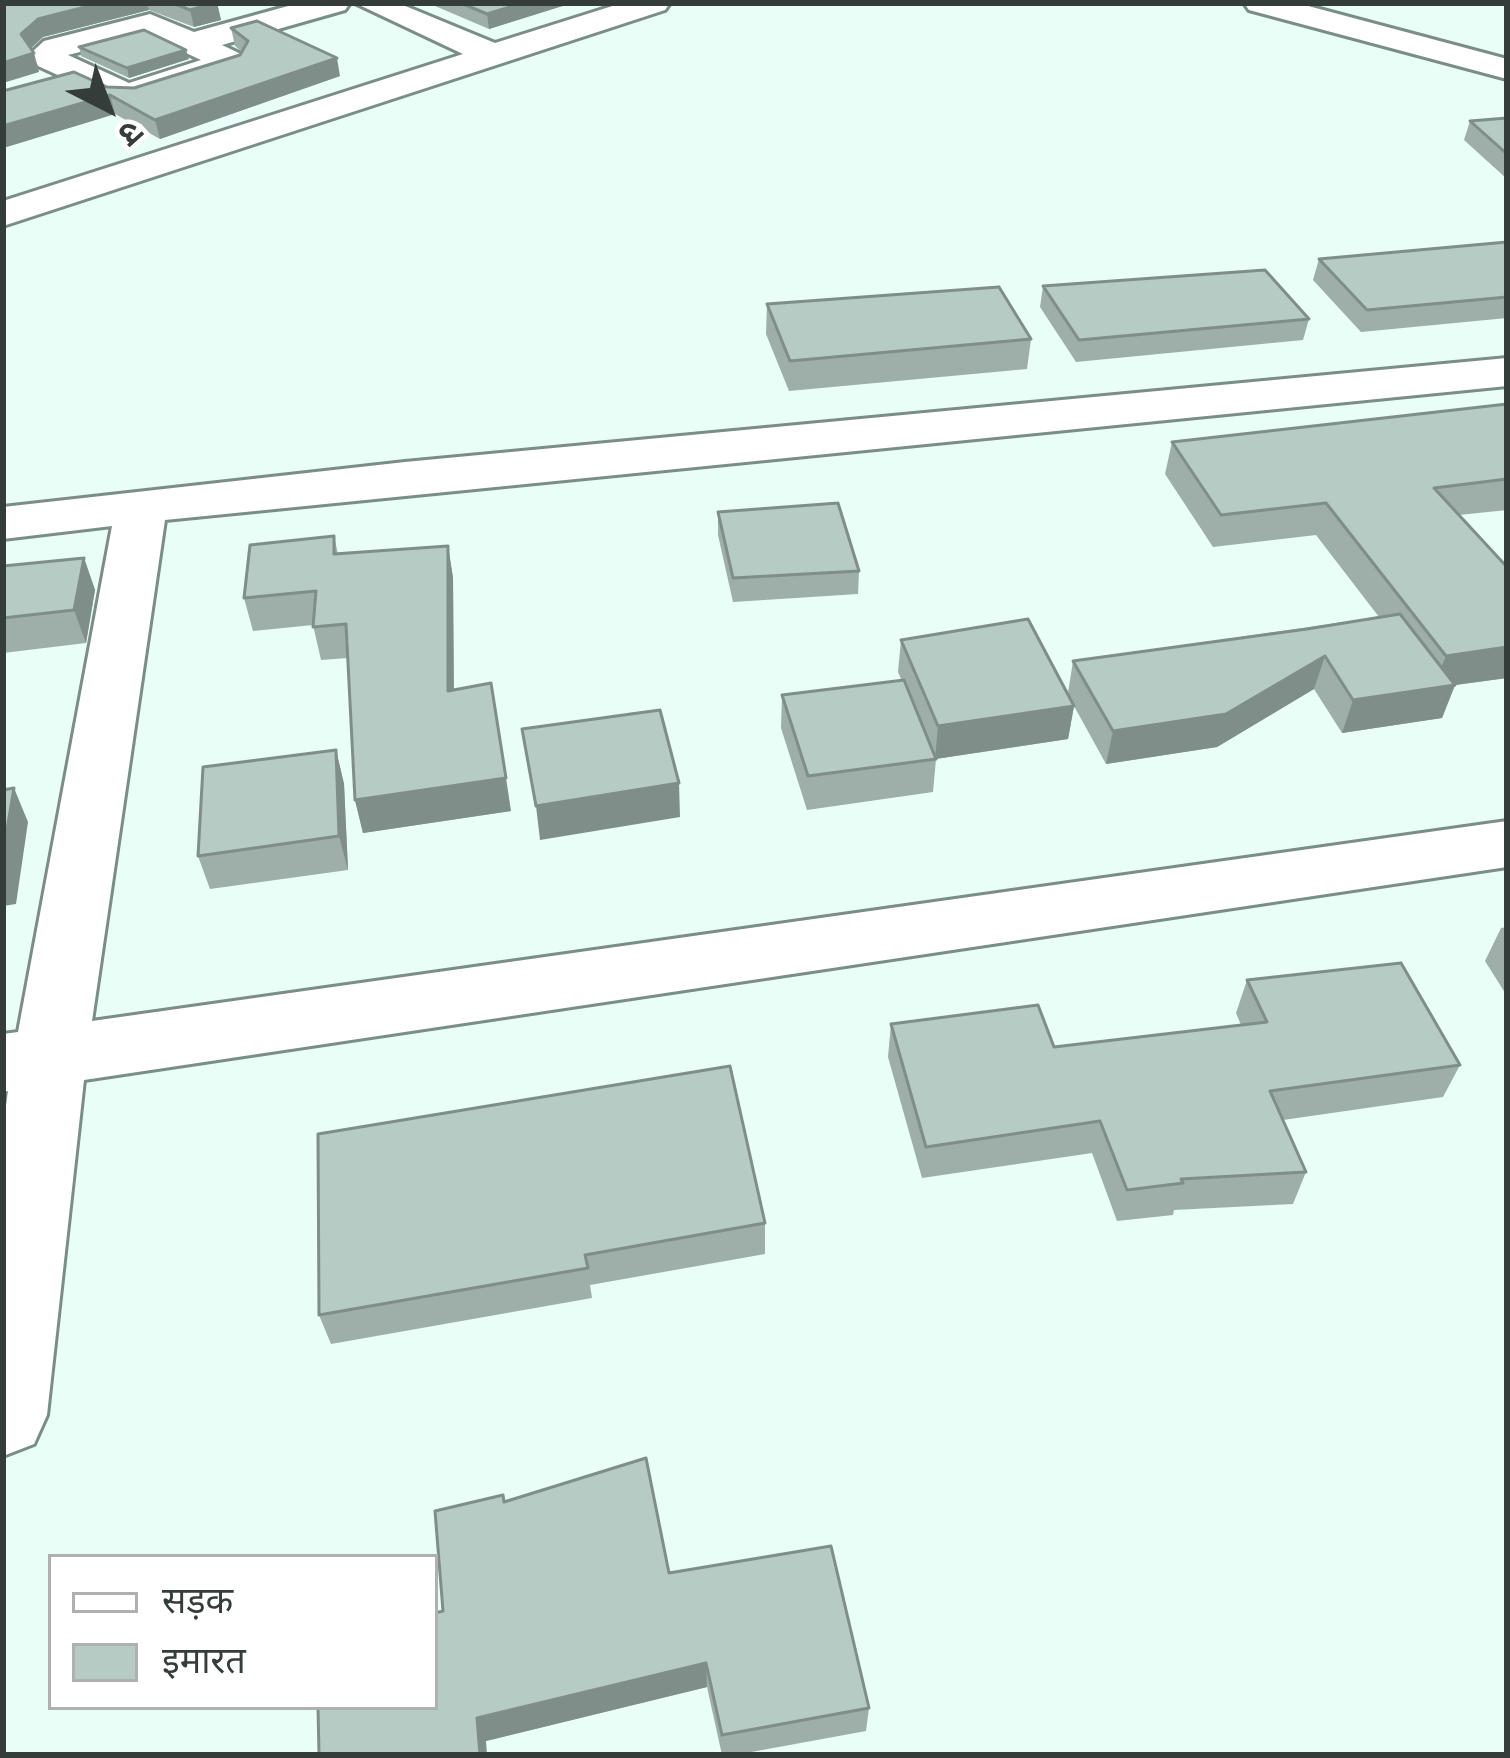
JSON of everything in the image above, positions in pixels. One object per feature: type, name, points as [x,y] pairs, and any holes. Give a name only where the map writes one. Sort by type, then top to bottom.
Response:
[{"type":"street","points":[[196,42],[334,3]]},
{"type":"street","points":[[371,3],[494,55]]},
{"type":"street","points":[[3,214],[654,3]]},
{"type":"street","points":[[1260,3],[1303,7],[1507,68]]},
{"type":"street","points":[[150,24],[231,62],[126,95],[80,75],[50,59],[48,52],[150,24]]},
{"type":"street","points":[[42,86],[80,75]]},
{"type":"street","points":[[3,524],[140,512],[429,475],[1507,371]]},
{"type":"street","points":[[3,1415],[27,1059],[140,512]]},
{"type":"street","points":[[27,1059],[1507,844]]},
{"type":"building","points":[[3,3],[101,3],[38,19],[21,34],[34,53],[3,63]]},
{"type":"building","points":[[173,3],[215,3],[190,10]]},
{"type":"building","points":[[461,3],[523,3],[487,14]]},
{"type":"building","points":[[257,21],[337,58],[155,120],[110,95],[3,126],[3,91],[74,72],[107,87],[134,88],[240,55],[248,41],[231,28]]},
{"type":"building","points":[[144,30],[186,50],[127,68],[79,47]]},
{"type":"building","points":[[1507,118],[1507,154],[1470,121]]},
{"type":"building","points":[[1507,242],[1507,297],[1367,310],[1319,259]]},
{"type":"building","points":[[1265,270],[1309,319],[1079,340],[1043,286]]},
{"type":"building","points":[[999,287],[1031,339],[790,361],[767,304]]},
{"type":"building","points":[[1507,404],[1507,479],[1434,488],[1507,567],[1507,647],[1446,656],[1326,503],[1221,515],[1172,442]]},
{"type":"building","points":[[838,503],[859,571],[733,578],[718,512]]},
{"type":"building","points":[[334,536],[334,554],[448,546],[448,691],[491,683],[506,778],[355,800],[346,624],[313,627],[316,591],[244,598],[250,545]]},
{"type":"building","points":[[84,558],[74,610],[3,618],[3,566]]},
{"type":"building","points":[[1400,614],[1455,685],[1353,700],[1325,656],[1226,714],[1113,731],[1073,661],[1307,629]]},
{"type":"building","points":[[1028,619],[1074,706],[938,726],[901,640]]},
{"type":"building","points":[[904,680],[936,759],[808,776],[782,695]]},
{"type":"building","points":[[660,710],[679,783],[536,806],[522,729]]},
{"type":"building","points":[[336,750],[339,836],[198,856],[203,767]]},
{"type":"building","points":[[14,788],[3,853],[3,790]]},
{"type":"building","points":[[1401,963],[1460,1065],[1270,1091],[1306,1172],[1181,1179],[1183,1183],[1127,1190],[1100,1121],[926,1147],[891,1024],[1038,1005],[1054,1047],[1267,1022],[1247,980]]},
{"type":"building","points":[[730,1066],[765,1223],[585,1255],[588,1268],[319,1315],[318,1134]]},
{"type":"building","points":[[646,1458],[669,1573],[831,1546],[869,1708],[722,1735],[706,1663],[477,1718],[480,1755],[319,1755],[318,1710],[438,1710],[438,1612],[443,1611],[435,1511],[503,1495],[504,1502]]}]
